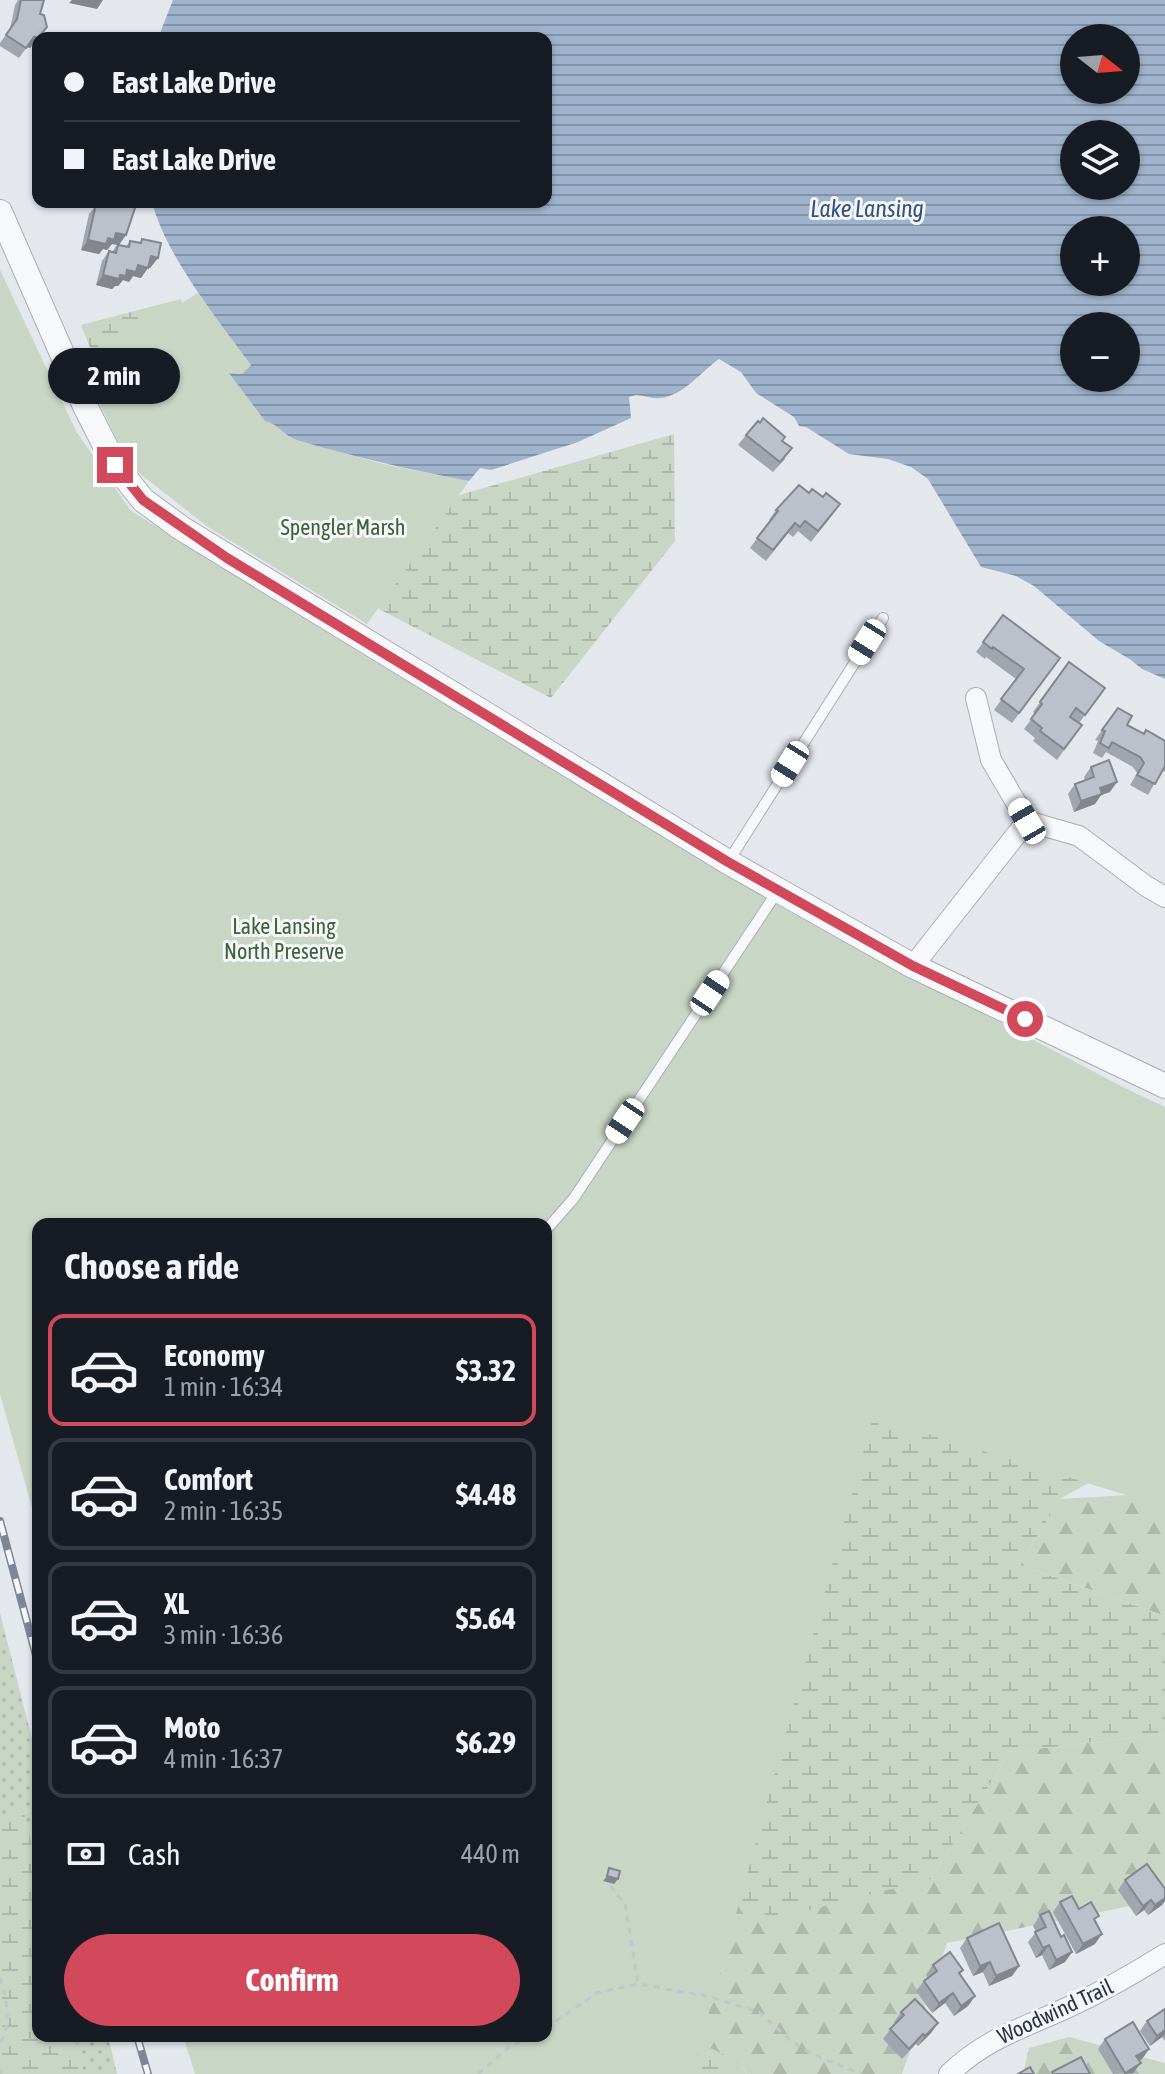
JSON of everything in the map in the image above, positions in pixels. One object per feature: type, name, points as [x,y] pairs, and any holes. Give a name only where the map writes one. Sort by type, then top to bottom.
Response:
[{"type":"street","points":[[0,212],[85,406],[115,465],[143,500],[227,558],[728,862],[913,966],[1165,1086]]},
{"type":"street","points":[[976,698],[991,760],[1027,821],[1079,836],[1165,897]]},
{"type":"street","points":[[913,966],[1027,821]]},
{"type":"street","name":"Woodwind Trail","points":[[949,2074],[966,2058],[1001,2035],[1102,1991],[1165,1954]]},
{"type":"lane","points":[[728,862],[883,618]]},
{"type":"lane","points":[[552,1223],[574,1198],[778,890]]},
{"type":"path","points":[[610,1886],[625,1904],[638,1984]]},
{"type":"path","points":[[0,1978],[7,2021],[7,2030],[0,2043]]},
{"type":"path","points":[[552,2024],[597,1993],[638,1984],[667,1992],[711,1997],[759,2012],[791,2041],[812,2054],[862,2074]]},
{"type":"path","points":[[478,2074],[520,2042]]},
{"type":"green space","name":"Lake Lansing North Preserve","points":[[0,270],[76,431],[131,511],[790,912],[1165,1107],[1165,1507],[873,1417],[692,2074],[195,2074],[185,2042],[552,2042],[552,1218],[32,1218],[32,1508],[0,1394]]},
{"type":"green space","name":"Spengler Marsh","points":[[198,293],[251,365],[242,374],[230,373],[291,438],[383,464],[469,481],[367,624],[208,527],[129,465],[81,365]]},
{"type":"green space","points":[[181,299],[198,385],[382,517],[674,434],[675,541],[551,698],[230,532],[121,425],[81,325]]},
{"type":"green space","points":[[552,1278],[1165,1440],[1060,1499],[1020,1565],[1165,1616],[1165,1734],[1010,1752],[931,1879],[773,1919],[631,1833],[552,1315]]},
{"type":"green space","points":[[1165,1493],[1165,1616],[1020,1565],[1060,1499]]},
{"type":"green space","points":[[0,1613],[32,1738],[32,2042],[109,2042],[117,2074],[0,2074]]},
{"type":"green space","points":[[1165,1734],[1165,1899],[947,1943],[902,2074],[747,2074],[742,2067],[314,2074],[509,2042],[552,2042],[552,1847],[931,1879],[1010,1752]]},
{"type":"green space","points":[[23,1808],[32,1848],[32,2042],[76,2042],[84,2074],[0,2074],[0,1816]]},
{"type":"green space","points":[[672,2033],[723,2054],[747,2074],[625,2074]]},
{"type":"green space","points":[[1069,2037],[1165,2063],[1165,2074],[1023,2074],[1029,2048]]},
{"type":"water","name":"Lake Lansing","points":[[173,0],[1165,0],[1165,679],[1142,669],[1099,641],[1034,586],[1016,576],[981,567],[928,479],[911,467],[888,459],[849,454],[806,427],[799,426],[794,417],[756,393],[741,372],[719,359],[676,393],[656,398],[629,397],[631,418],[578,442],[491,470],[480,468],[469,481],[383,463],[297,440],[265,421],[229,373],[242,374],[251,365],[209,308],[169,244],[154,208],[552,208],[552,32],[160,32]]},
{"type":"building","points":[[21,0],[44,0],[40,14],[44,15],[47,27],[43,32],[32,32],[32,40],[26,48],[6,35],[17,19]]},
{"type":"building","points":[[95,208],[135,208],[126,235],[116,233],[114,240],[108,238],[106,244],[88,240]]},
{"type":"building","points":[[142,239],[161,243],[158,258],[151,256],[148,268],[138,265],[136,272],[127,270],[126,276],[120,275],[119,279],[103,275],[109,251],[116,253],[118,245],[129,247],[130,241],[141,243]]},
{"type":"building","points":[[763,418],[785,437],[782,441],[792,448],[780,462],[746,435]]},
{"type":"building","points":[[799,485],[809,493],[812,489],[823,497],[826,493],[840,504],[818,531],[805,521],[800,527],[795,523],[773,550],[757,538],[776,510]]},
{"type":"building","points":[[1003,615],[1060,658],[1019,713],[1001,699],[1024,669],[983,642]]},
{"type":"building","points":[[1069,662],[1105,688],[1085,715],[1076,708],[1070,717],[1082,725],[1064,749],[1040,731],[1042,728],[1031,719]]},
{"type":"building","points":[[1118,708],[1132,716],[1127,725],[1144,734],[1146,730],[1165,741],[1165,766],[1155,784],[1137,775],[1144,763],[1140,757],[1112,742],[1109,748],[1100,743],[1105,731],[1102,730]]},
{"type":"building","points":[[1109,760],[1117,782],[1100,788],[1102,794],[1081,801],[1075,784],[1094,777],[1091,767]]},
{"type":"building","points":[[1147,1864],[1165,1889],[1165,1898],[1155,1905],[1151,1900],[1143,1906],[1125,1880]]},
{"type":"building","points":[[609,1868],[620,1871],[618,1879],[607,1876]]},
{"type":"building","points":[[1072,1896],[1079,1909],[1091,1902],[1099,1916],[1094,1919],[1102,1934],[1083,1944],[1060,1902]]},
{"type":"building","points":[[1049,1911],[1072,1952],[1056,1960],[1049,1945],[1043,1948],[1035,1932],[1046,1927],[1040,1915]]},
{"type":"building","points":[[999,1923],[1019,1966],[996,1976],[990,1962],[980,1966],[967,1938]]},
{"type":"building","points":[[950,1952],[963,1970],[959,1973],[975,1996],[961,2006],[953,1993],[939,2003],[924,1981],[937,1971],[933,1965]]},
{"type":"building","points":[[915,1999],[938,2023],[909,2049],[890,2029],[904,2015],[901,2012]]},
{"type":"building","points":[[1165,2009],[1165,2030],[1157,2036],[1147,2021]]},
{"type":"building","points":[[1133,2022],[1149,2049],[1136,2056],[1141,2063],[1125,2073],[1105,2039]]},
{"type":"building","points":[[1081,2057],[1090,2074],[1053,2074],[1052,2072]]},
{"type":"building","points":[[1030,2067],[1034,2074],[1018,2074]]},
{"type":"railway","points":[[0,1521],[32,1641]]},
{"type":"railway","points":[[139,2042],[148,2074]]},
{"type":"route","points":[[115,465],[143,500],[227,558],[728,862],[913,966],[1025,1019]]}]
